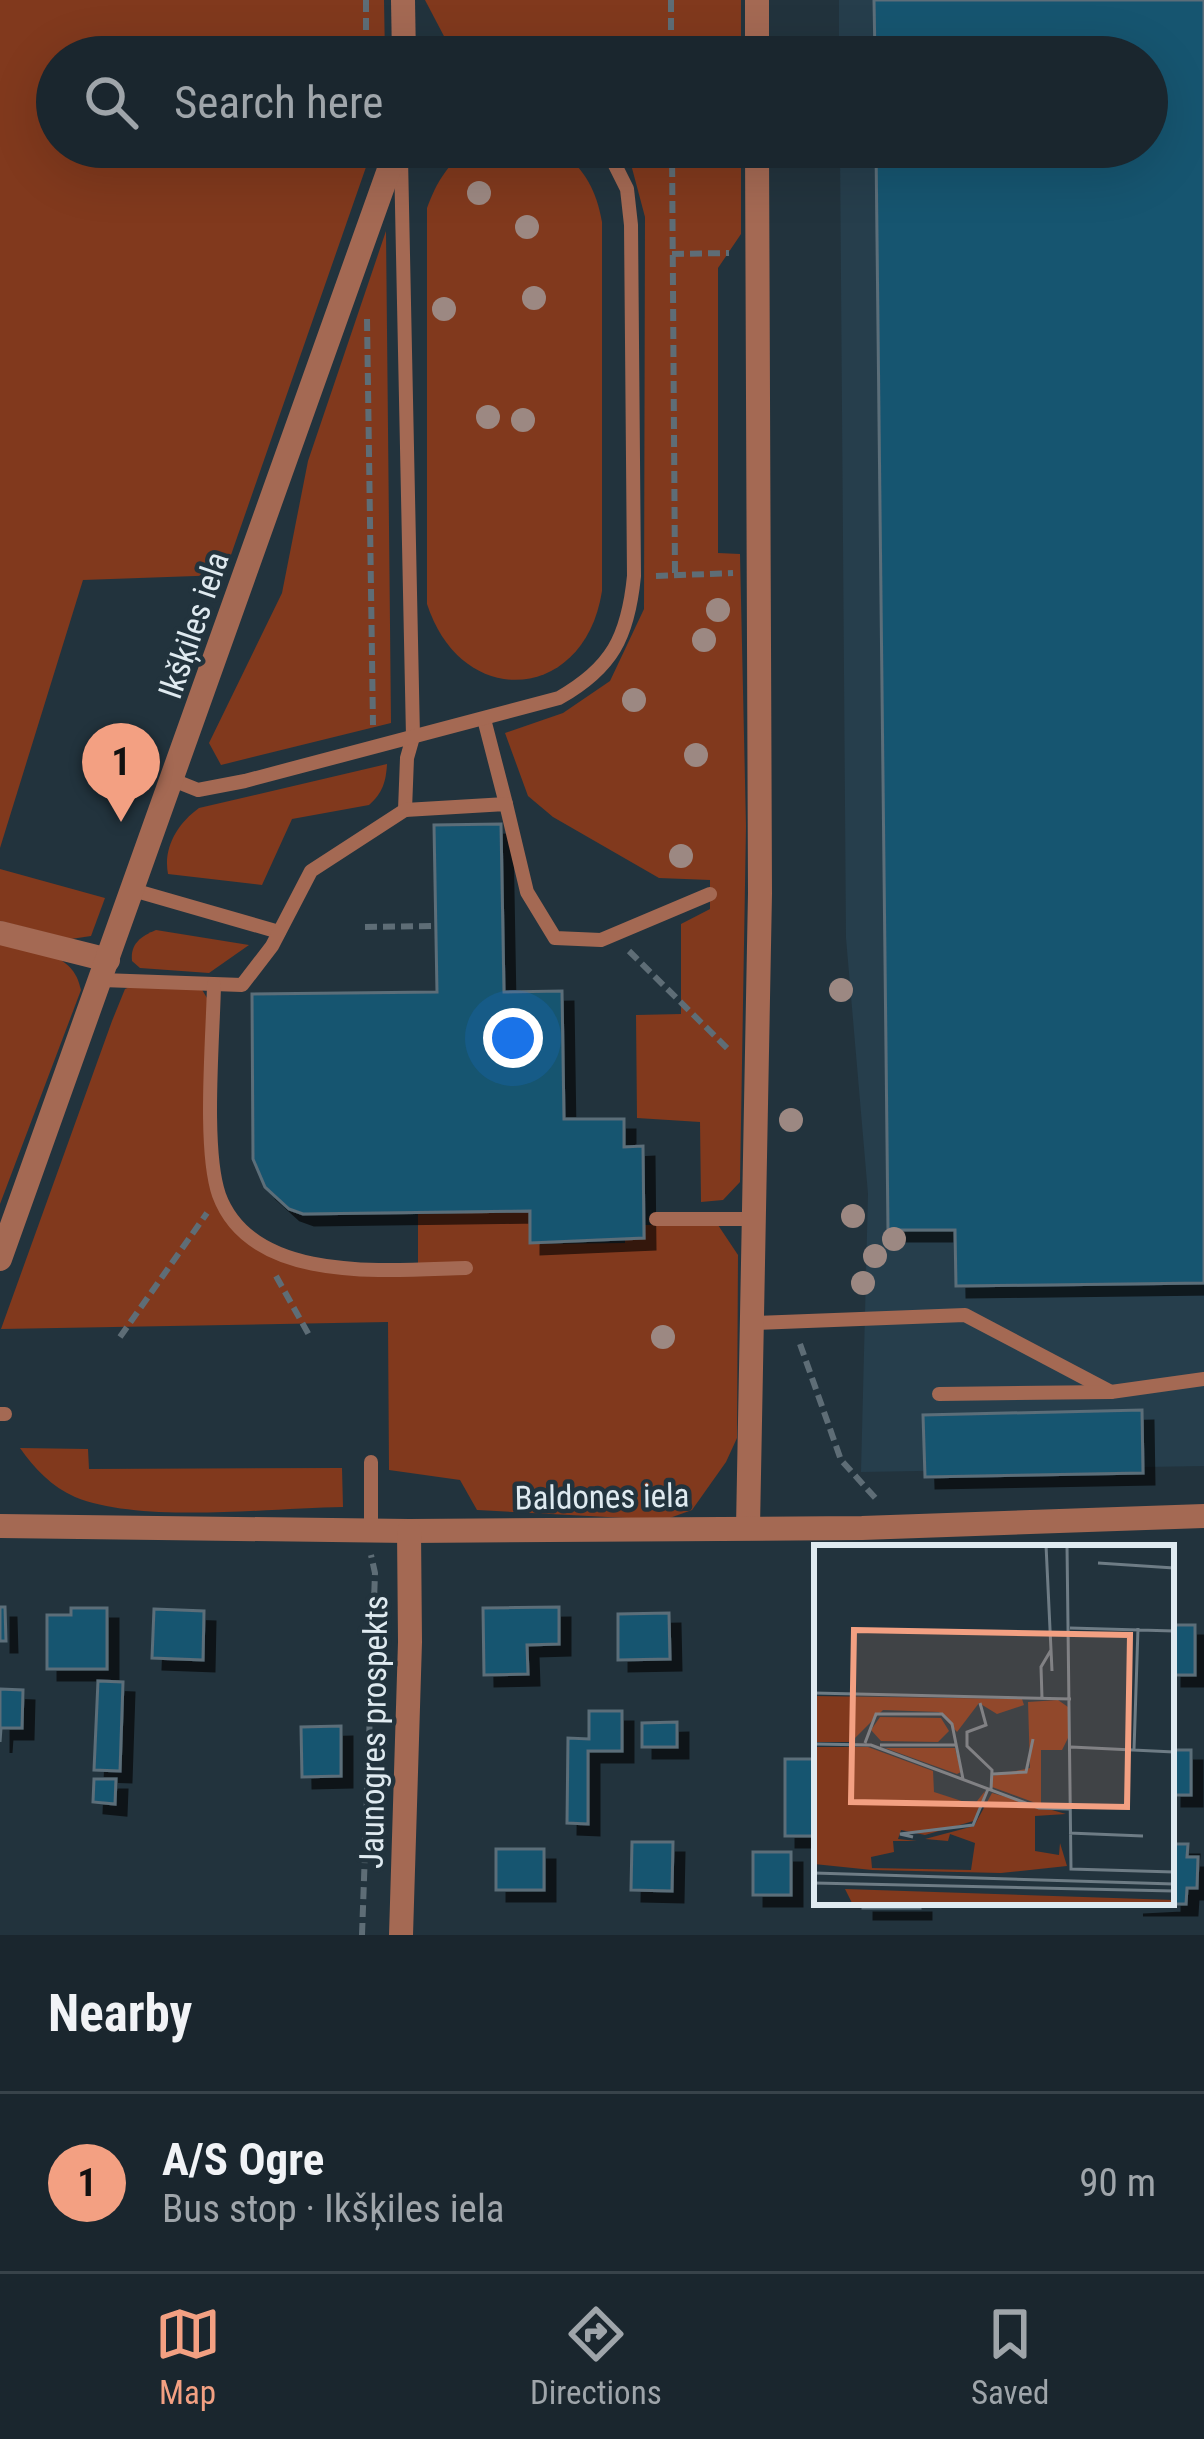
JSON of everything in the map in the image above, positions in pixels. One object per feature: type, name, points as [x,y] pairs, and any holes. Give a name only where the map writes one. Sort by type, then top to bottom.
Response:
[{"type":"street","points":[[403,0],[404,36]]},
{"type":"street","points":[[757,0],[757,36]]},
{"type":"street","name":"Ikšķiles iela","points":[[0,1259],[392,168]]},
{"type":"street","points":[[748,1527],[760,893],[757,168]]},
{"type":"street","points":[[0,932],[105,970]]},
{"type":"street","name":"Baldones iela","points":[[0,1526],[409,1531],[1204,1516]]},
{"type":"street","name":"Jaunogres prospekts","points":[[400,1935],[409,1531]]},
{"type":"lane","points":[[399,168],[413,737],[406,758],[405,810]]},
{"type":"lane","points":[[173,780],[198,790],[374,749],[559,698],[589,681],[612,656],[624,630],[634,576],[631,225],[628,188],[617,168]]},
{"type":"lane","points":[[484,719],[526,892],[555,938],[601,940],[710,894]]},
{"type":"lane","points":[[105,970],[242,985],[279,932],[310,871],[405,810],[506,804]]},
{"type":"lane","points":[[133,890],[279,932]]},
{"type":"lane","points":[[214,985],[212,1128],[219,1195],[232,1220],[260,1247],[285,1257],[335,1267],[466,1268]]},
{"type":"lane","points":[[656,1219],[752,1219]]},
{"type":"lane","points":[[753,1323],[965,1315],[1111,1392]]},
{"type":"lane","points":[[939,1394],[1111,1392],[1204,1379]]},
{"type":"lane","points":[[368,1530],[371,1462]]},
{"type":"path","points":[[366,0],[366,36]]},
{"type":"path","points":[[671,0],[671,36]]},
{"type":"path","points":[[672,168],[675,575]]},
{"type":"path","points":[[672,254],[717,254]]},
{"type":"path","points":[[367,304],[374,749]]},
{"type":"path","points":[[634,576],[716,575]]},
{"type":"path","points":[[365,927],[435,926]]},
{"type":"path","points":[[616,933],[636,961],[754,1075]]},
{"type":"path","points":[[120,1336],[219,1195]]},
{"type":"path","points":[[260,1247],[309,1335]]},
{"type":"path","points":[[793,1323],[841,1460],[880,1502],[910,1524]]},
{"type":"path","points":[[362,1935],[376,1573],[368,1530]]},
{"type":"shaded area","points":[[0,0],[384,0],[385,36],[36,36],[36,168],[366,168],[224,575],[83,580],[0,848]]},
{"type":"shaded area","points":[[425,0],[741,0],[741,36],[444,36]]},
{"type":"shaded area","points":[[839,0],[1204,0],[1204,1466],[861,1472],[868,1194],[846,938],[840,168],[1168,168],[1168,36],[839,36]]},
{"type":"shaded area","points":[[448,168],[578,168],[597,200],[602,222],[602,591],[591,628],[572,655],[548,672],[521,680],[493,677],[467,663],[444,639],[427,604],[427,208]]},
{"type":"shaded area","points":[[632,168],[741,168],[741,234],[718,268],[718,553],[740,554],[746,826],[740,1182],[723,1200],[701,1202],[700,1122],[637,1118],[636,1015],[681,1014],[681,924],[710,909],[710,880],[659,878],[553,817],[528,796],[505,733],[563,713],[610,681],[644,609],[645,217]]},
{"type":"shaded area","points":[[386,231],[391,723],[221,765],[209,743],[282,593],[308,461]]},
{"type":"shaded area","points":[[387,764],[383,786],[369,805],[292,819],[262,885],[168,874],[173,837],[199,808]]},
{"type":"shaded area","points":[[0,869],[105,898],[91,936],[71,939],[0,921]]},
{"type":"shaded area","points":[[156,930],[249,945],[209,973],[140,968],[132,961],[135,945]]},
{"type":"shaded area","points":[[0,942],[61,960],[77,977],[81,990],[0,1204]]},
{"type":"shaded area","points":[[137,984],[201,988],[210,1003],[212,1180],[262,1251],[325,1269],[418,1268],[418,1214],[529,1212],[531,1244],[625,1243],[625,1238],[644,1238],[645,1225],[718,1225],[738,1255],[737,1438],[692,1510],[664,1520],[477,1510],[460,1480],[389,1470],[388,1322],[1,1329],[112,1021],[125,989]]},
{"type":"shaded area","points":[[20,1448],[88,1449],[89,1469],[342,1468],[343,1507],[170,1512],[102,1505],[59,1488]]},
{"type":"building","points":[[874,0],[1204,0],[1204,1283],[956,1286],[955,1230],[888,1230],[876,168],[1168,168],[1168,36],[875,36]]},
{"type":"building","points":[[501,824],[504,992],[562,991],[564,1119],[624,1119],[624,1147],[643,1146],[644,1238],[530,1243],[530,1211],[303,1214],[289,1209],[265,1187],[253,1159],[252,994],[437,992],[434,825]]},
{"type":"building","points":[[1142,1410],[1143,1473],[925,1477],[923,1415]]},
{"type":"building","points":[[0,1607],[5,1607],[6,1641],[0,1641]]},
{"type":"building","points":[[559,1607],[559,1644],[527,1645],[528,1674],[484,1675],[483,1608]]},
{"type":"building","points":[[71,1608],[107,1608],[107,1669],[47,1669],[47,1615],[71,1615]]},
{"type":"building","points":[[154,1609],[204,1611],[203,1660],[152,1658]]},
{"type":"building","points":[[669,1613],[670,1659],[618,1660],[618,1614]]},
{"type":"building","points":[[1174,1625],[1195,1625],[1195,1675],[1174,1675]]},
{"type":"building","points":[[98,1681],[123,1682],[120,1771],[94,1770]]},
{"type":"building","points":[[0,1689],[23,1690],[22,1728],[1,1728],[0,1742]]},
{"type":"building","points":[[589,1711],[622,1711],[622,1751],[588,1751],[588,1824],[567,1823],[568,1738],[589,1739]]},
{"type":"building","points":[[677,1722],[677,1747],[642,1747],[642,1723]]},
{"type":"building","points":[[341,1726],[341,1776],[302,1777],[301,1727]]},
{"type":"building","points":[[1174,1750],[1191,1750],[1191,1795],[1174,1795]]},
{"type":"building","points":[[785,1759],[813,1759],[813,1836],[785,1836]]},
{"type":"building","points":[[94,1779],[116,1779],[115,1804],[93,1802]]},
{"type":"building","points":[[632,1842],[673,1842],[672,1891],[631,1890]]},
{"type":"building","points":[[1174,1844],[1188,1844],[1187,1857],[1198,1857],[1197,1888],[1187,1888],[1186,1904],[1174,1904]]},
{"type":"building","points":[[496,1849],[544,1849],[544,1890],[496,1890]]},
{"type":"building","points":[[753,1852],[791,1852],[791,1895],[753,1895]]},
{"type":"building","points":[[863,1905],[920,1905],[920,1908]]},
{"type":"place","name":"A/S Ogre","points":[[121,822]]}]
